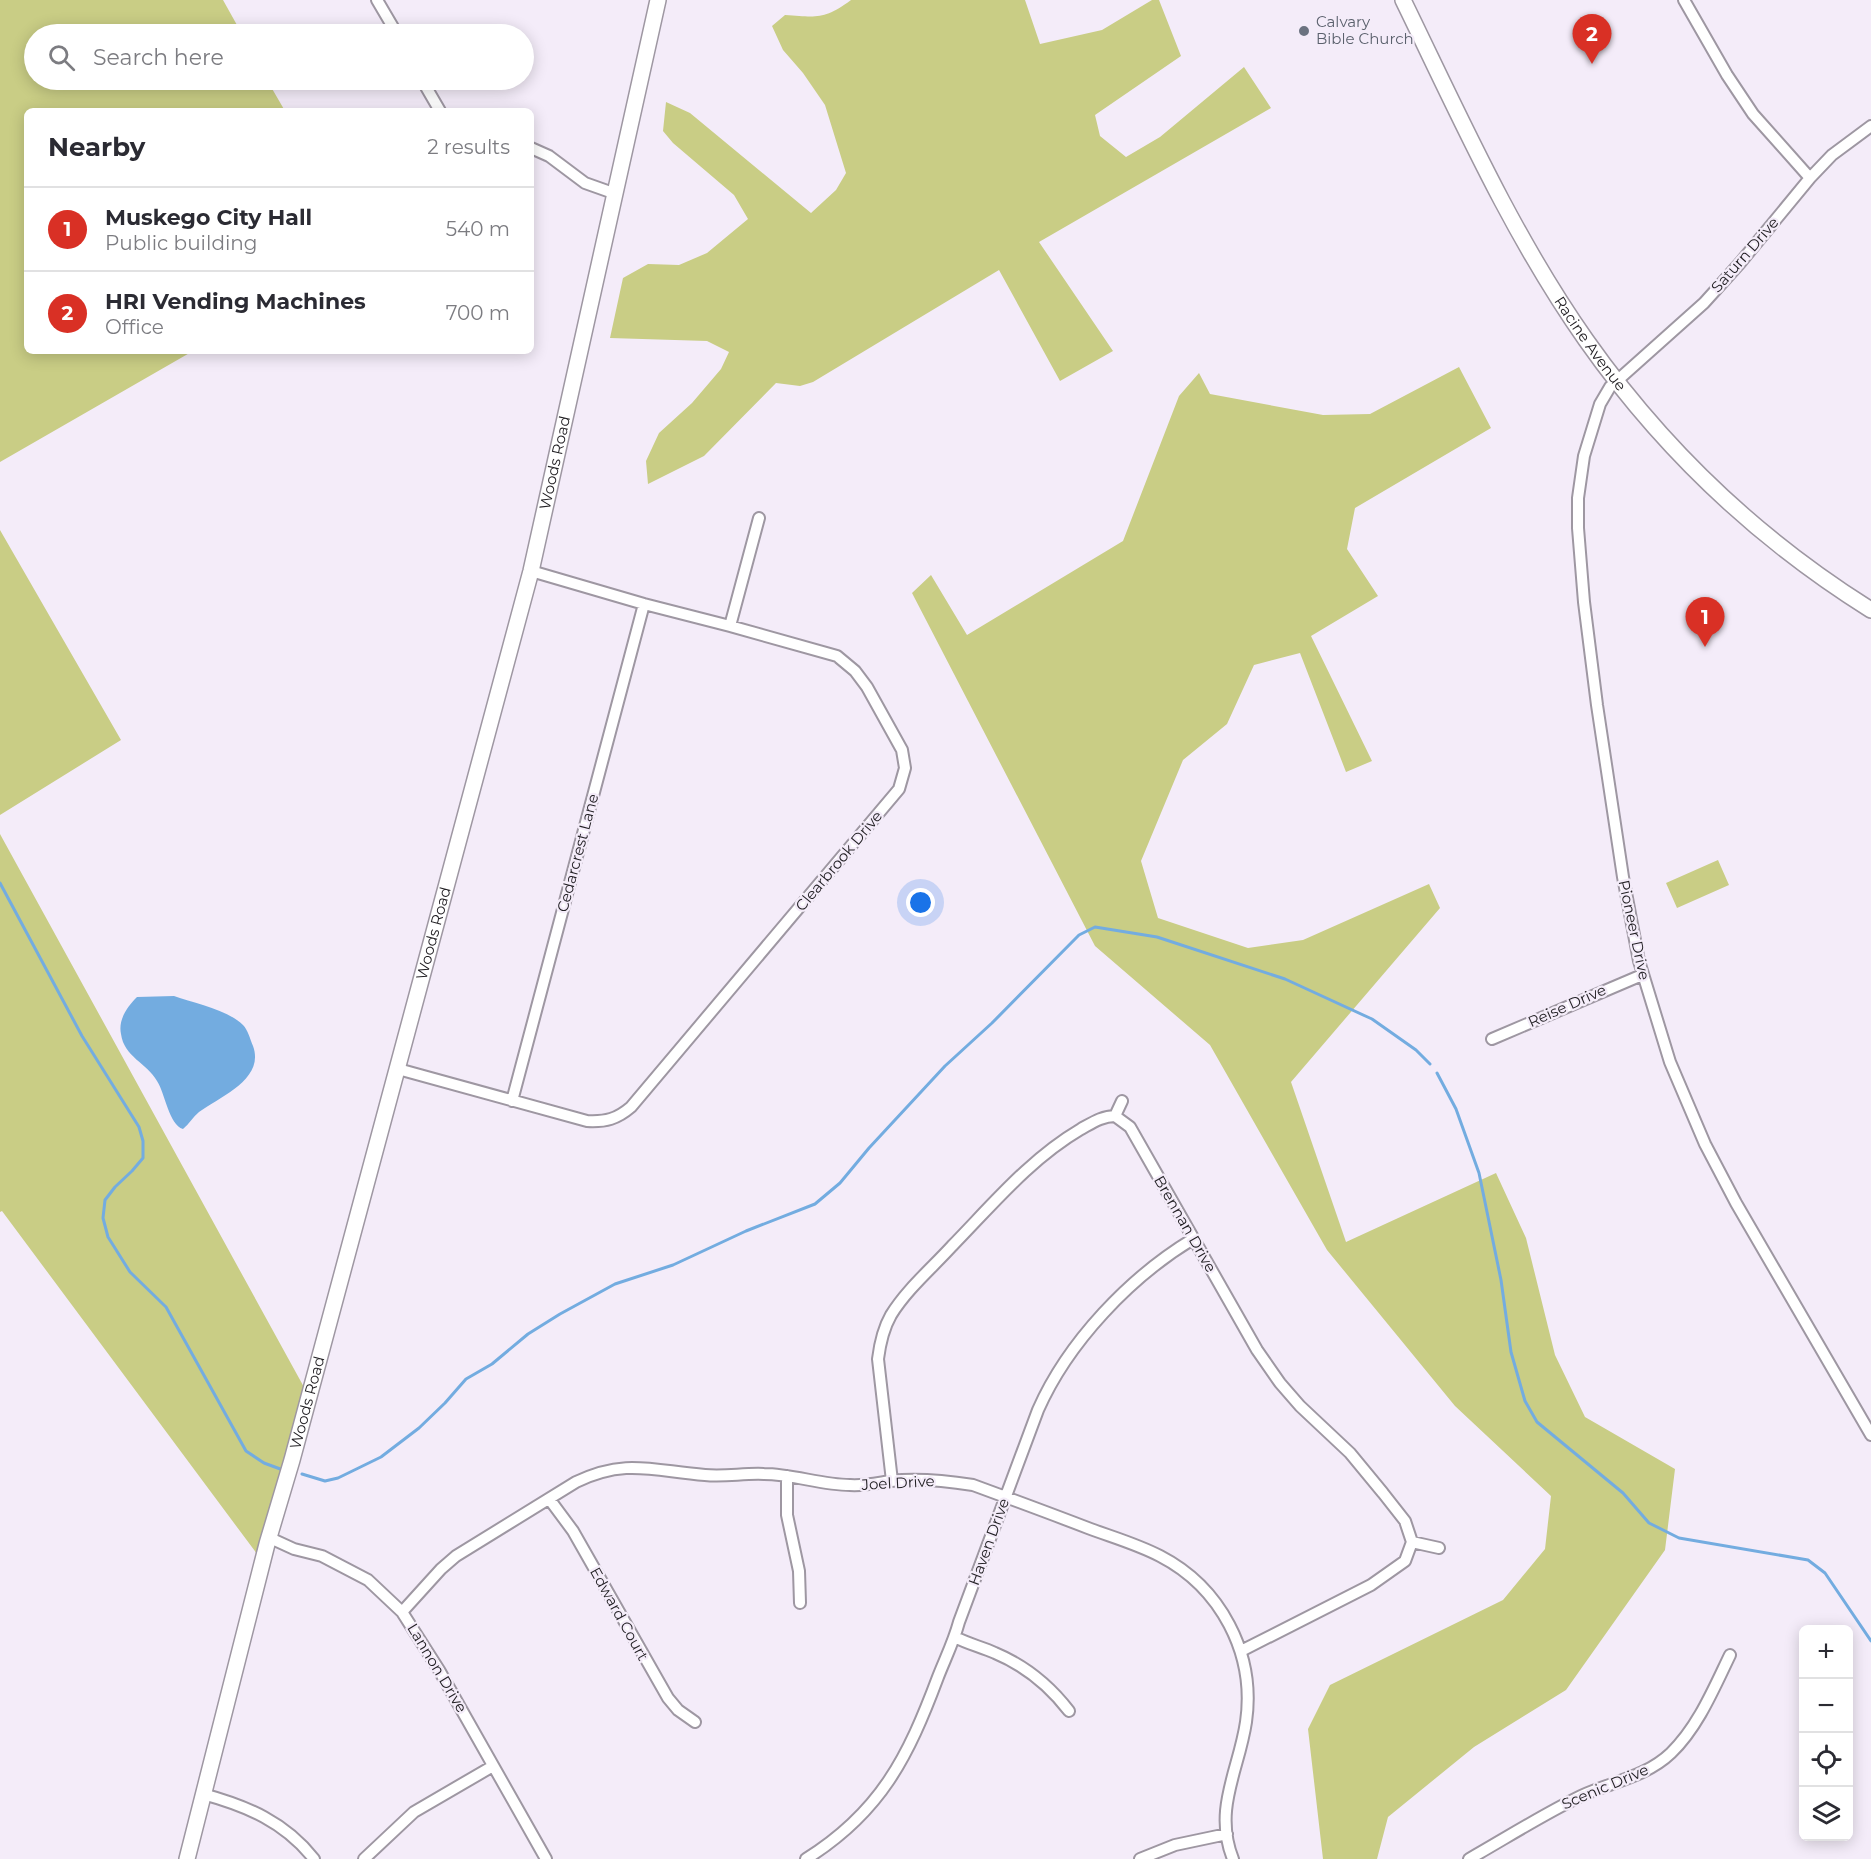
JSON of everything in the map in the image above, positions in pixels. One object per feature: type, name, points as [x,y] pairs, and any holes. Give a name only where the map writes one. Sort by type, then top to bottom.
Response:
[{"type":"street","points":[[377,0],[391,24]]},
{"type":"street","name":"Woods Road","points":[[187,1859],[270,1538],[531,571],[658,0]]},
{"type":"street","name":"Racine Avenue","points":[[1403,0],[1516,225],[1572,319],[1616,380],[1680,455],[1743,515],[1788,552],[1871,610]]},
{"type":"street","points":[[1684,0],[1747,106],[1810,178]]},
{"type":"street","points":[[428,90],[438,108]]},
{"type":"street","name":"Saturn Drive","points":[[1616,380],[1704,303],[1810,178],[1832,155],[1871,126]]},
{"type":"street","points":[[534,149],[549,156],[585,183],[616,194]]},
{"type":"street","name":"Pioneer Drive","points":[[1616,380],[1600,404],[1584,456],[1578,498],[1578,528],[1584,602],[1598,711],[1623,877],[1642,975],[1670,1062],[1705,1144],[1740,1211],[1871,1435]]},
{"type":"street","points":[[730,626],[759,518]]},
{"type":"street","name":"Clearbrook Drive","points":[[398,1069],[587,1121],[604,1122],[615,1118],[631,1107],[899,789],[905,768],[902,750],[867,687],[846,662],[825,651],[644,604],[531,571]]},
{"type":"street","name":"Cedarcrest Lane","points":[[512,1101],[644,604]]},
{"type":"street","name":"Reise Drive","points":[[1492,1038],[1642,975]]},
{"type":"street","points":[[892,1481],[878,1359],[880,1342],[891,1314],[1032,1163],[1096,1120],[1115,1116],[1122,1101]]},
{"type":"street","name":"Brennan Drive","points":[[1115,1116],[1130,1127],[1269,1368],[1300,1406],[1365,1471],[1405,1521],[1412,1542]]},
{"type":"street","name":"Haven Drive","points":[[806,1859],[857,1820],[881,1793],[898,1767],[920,1725],[1044,1398],[1070,1353],[1143,1273],[1193,1239]]},
{"type":"street","name":"Joel Drive","points":[[402,1612],[456,1556],[583,1479],[618,1467],[648,1467],[705,1475],[765,1474],[849,1485],[892,1481],[947,1481],[973,1485],[1145,1549],[1173,1563],[1195,1580],[1214,1600],[1230,1626],[1241,1651],[1248,1687],[1247,1719],[1228,1794],[1227,1834],[1233,1859]]},
{"type":"street","points":[[787,1476],[787,1515],[799,1571],[800,1603]]},
{"type":"street","name":"Edward Court","points":[[550,1500],[573,1531],[668,1698],[678,1710],[695,1722]]},
{"type":"street","name":"Lannon Drive","points":[[270,1538],[294,1549],[322,1556],[368,1580],[402,1612],[439,1670],[546,1859]]},
{"type":"street","points":[[1241,1651],[1371,1586],[1405,1561],[1412,1542],[1440,1548]]},
{"type":"street","points":[[955,1637],[1007,1658],[1031,1672],[1053,1690],[1069,1711]]},
{"type":"street","name":"Scenic Drive","points":[[1469,1859],[1558,1807],[1635,1776],[1659,1763],[1671,1753],[1691,1729],[1730,1656]]},
{"type":"street","points":[[364,1859],[414,1812],[493,1766]]},
{"type":"street","points":[[202,1794],[232,1802],[267,1818],[294,1837],[314,1859]]},
{"type":"street","points":[[1140,1859],[1175,1845],[1227,1834]]},
{"type":"green space","points":[[0,0],[223,0],[236,24],[24,24],[24,90],[273,90],[283,108],[24,108],[24,354],[188,354],[0,462]]},
{"type":"green space","points":[[851,0],[1025,0],[1040,44],[1102,30],[1152,0],[1159,0],[1181,56],[1095,115],[1100,136],[1126,157],[1160,137],[1244,67],[1271,108],[1039,242],[1113,351],[1060,381],[999,270],[813,382],[800,386],[776,383],[704,456],[648,484],[646,461],[659,433],[692,403],[721,369],[729,352],[707,341],[610,338],[623,278],[648,264],[679,265],[707,253],[748,219],[734,195],[673,143],[663,131],[666,102],[690,113],[811,213],[836,190],[846,173],[825,105],[803,73],[783,50],[772,26],[785,15],[820,16],[834,11]]},
{"type":"green space","points":[[1459,367],[1491,428],[1355,508],[1347,549],[1378,596],[1311,636],[1372,761],[1346,772],[1300,653],[1254,665],[1227,724],[1183,760],[1141,861],[1158,918],[1248,948],[1303,940],[1429,884],[1440,908],[1291,1082],[1346,1242],[1496,1173],[1526,1238],[1555,1355],[1585,1417],[1675,1469],[1665,1550],[1566,1690],[1474,1747],[1388,1817],[1377,1859],[1323,1859],[1308,1729],[1330,1685],[1503,1600],[1545,1549],[1551,1496],[1455,1406],[1327,1250],[1210,1045],[1095,946],[912,593],[931,575],[967,635],[1123,541],[1179,396],[1199,373],[1210,394],[1323,415],[1370,414]]},
{"type":"green space","points":[[0,530],[121,740],[0,815]]},
{"type":"green space","points":[[0,834],[305,1389],[260,1558],[2,1211],[0,1212]]},
{"type":"green space","points":[[1718,860],[1729,885],[1677,908],[1666,883]]},
{"type":"water","points":[[174,996],[220,1011],[237,1020],[248,1032],[255,1058],[253,1068],[239,1085],[199,1112],[183,1129],[174,1122],[160,1086],[153,1075],[126,1049],[120,1029],[124,1014],[137,997]]},
{"type":"waterway","points":[[0,883],[82,1036],[139,1127],[143,1141],[143,1158],[105,1200],[103,1218],[108,1237],[130,1272],[166,1307],[246,1451],[264,1463],[283,1470]]},
{"type":"waterway","points":[[302,1474],[325,1481],[338,1478],[381,1457],[419,1428],[466,1379],[492,1364],[528,1334],[615,1284],[673,1265],[746,1231],[815,1204],[840,1183],[945,1066],[992,1023],[1079,935],[1095,927],[1157,937],[1285,979],[1372,1019],[1416,1050],[1430,1064]]},
{"type":"waterway","points":[[1437,1073],[1456,1109],[1479,1173],[1501,1280],[1511,1352],[1525,1401],[1537,1422],[1623,1493],[1649,1523],[1679,1538],[1808,1560],[1825,1573],[1871,1641]]},
{"type":"place","name":"Calvary Bible Church","points":[[1304,31]]},
{"type":"place","name":"HRI Vending Machines","points":[[1592,64]]},
{"type":"place","name":"Muskego City Hall","points":[[1705,647]]}]
